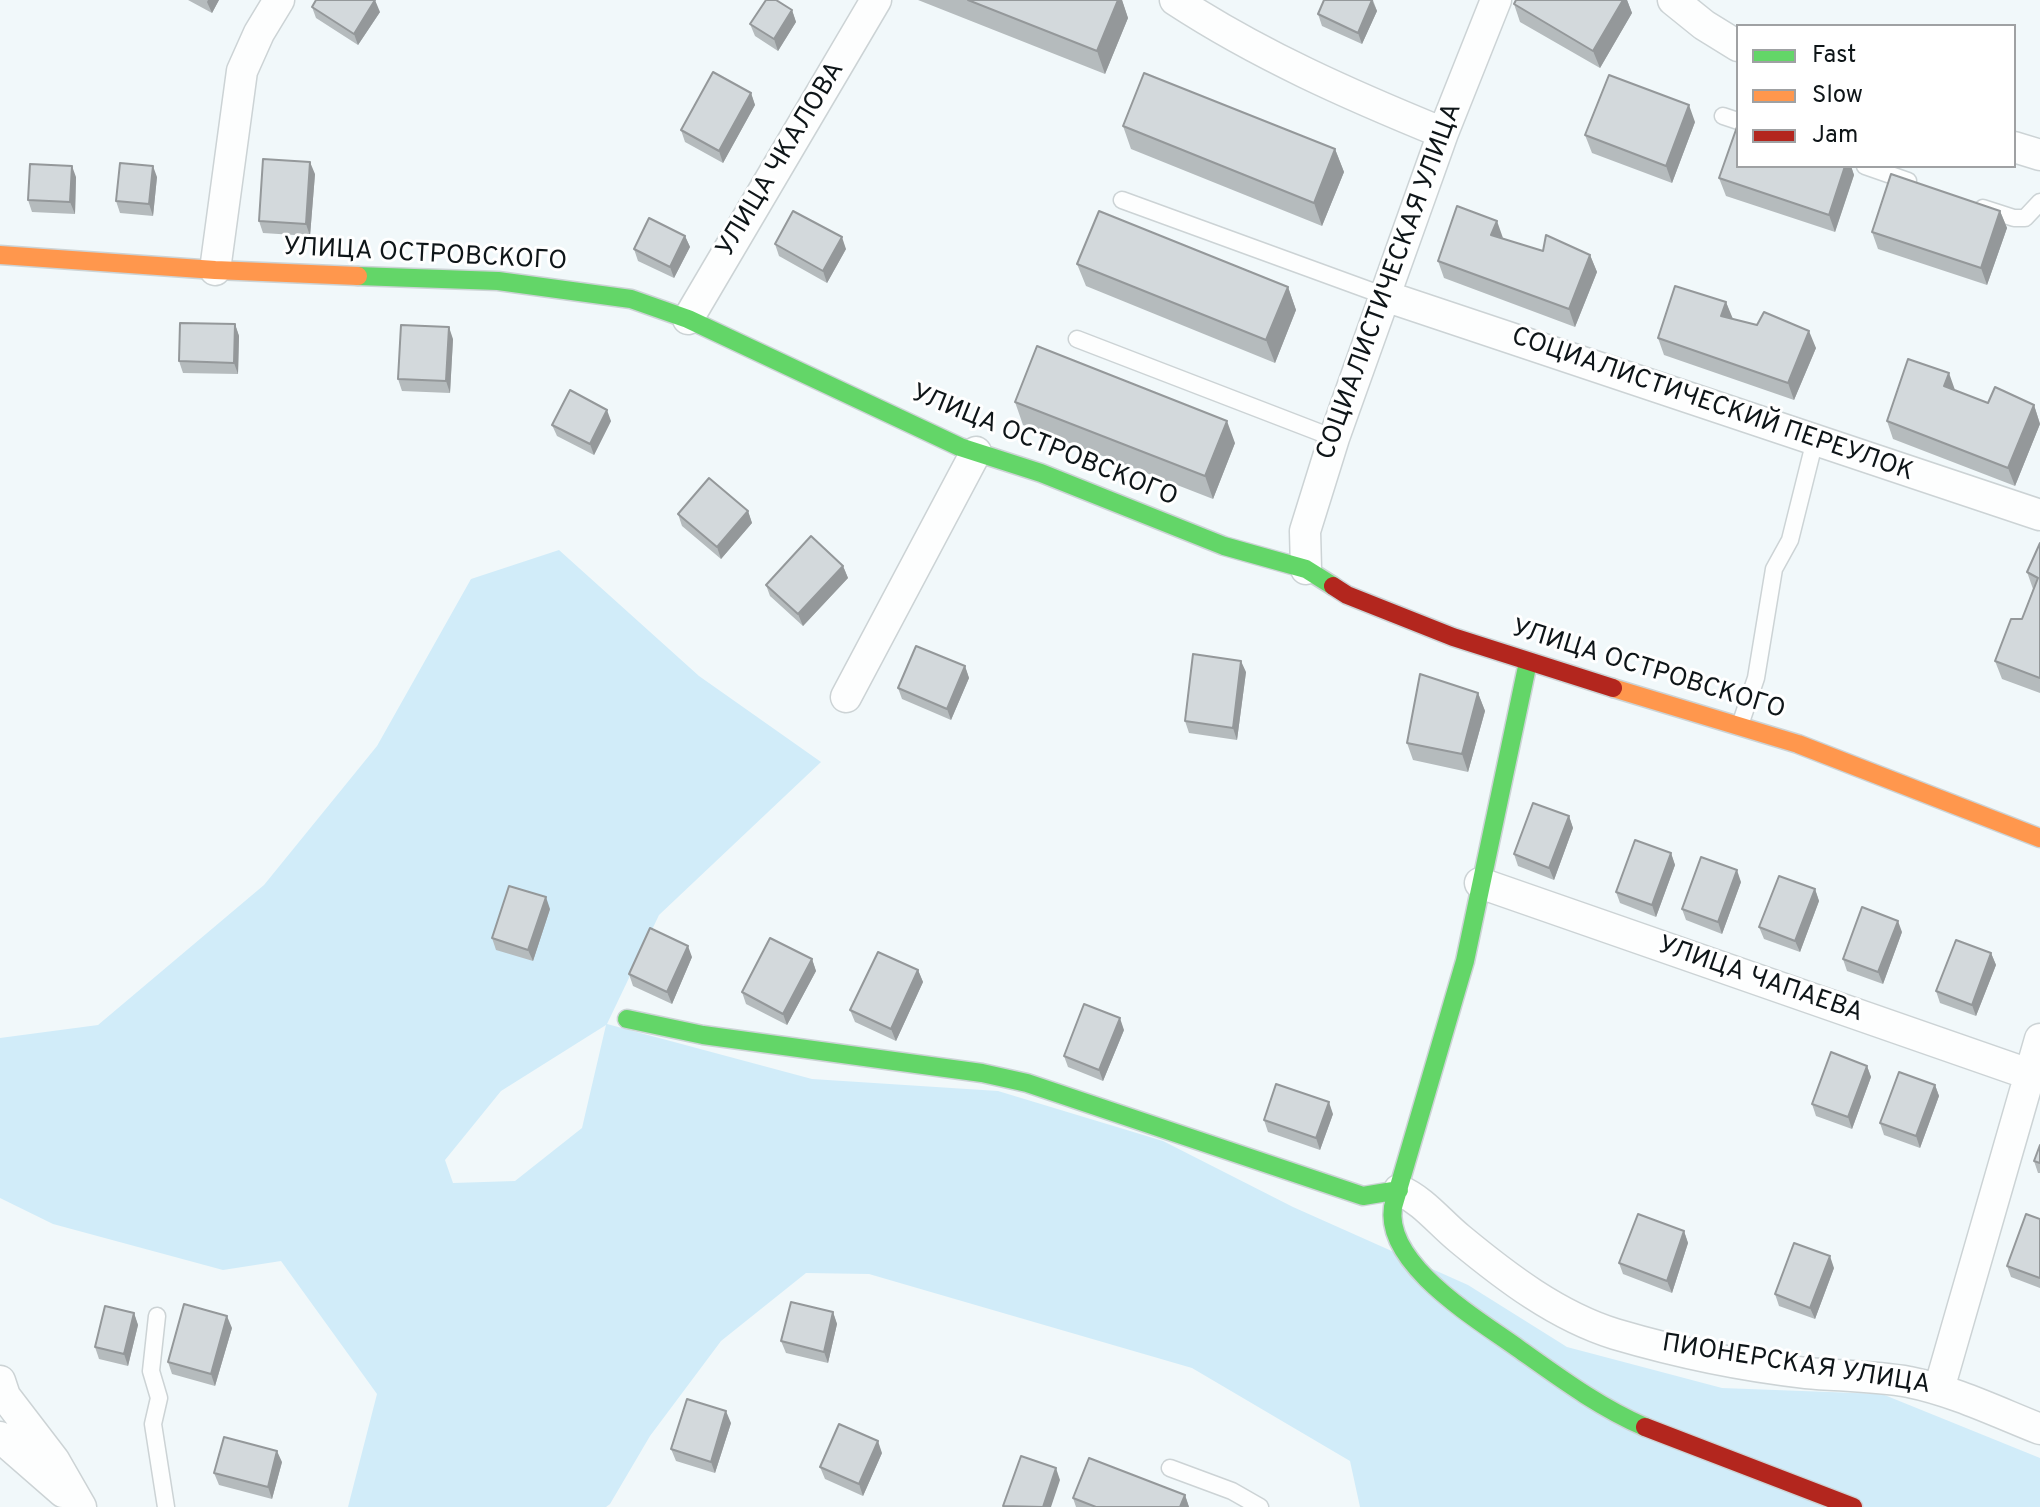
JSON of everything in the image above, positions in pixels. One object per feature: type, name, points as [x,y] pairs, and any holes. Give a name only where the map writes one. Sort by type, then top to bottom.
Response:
[{"type":"street","points":[[215,270],[242,71],[259,33],[279,0]]},
{"type":"street","name":"УЛИЦА ЧКАЛОВА","points":[[688,319],[876,0]]},
{"type":"street","points":[[1175,0],[1284,63],[1366,102],[1443,133]]},
{"type":"street","name":"СОЦИАЛИСТИЧЕСКАЯ УЛИЦА","points":[[1306,569],[1305,531],[1334,438],[1443,133],[1496,0]]},
{"type":"street","points":[[1673,0],[1704,25],[1736,45]]},
{"type":"street","points":[[2016,148],[2040,155]]},
{"type":"street","name":"УЛИЦА ОСТРОВСКОГО","points":[[0,255],[215,270],[498,281],[631,299],[688,319],[976,452],[1041,473],[1224,546],[1306,569],[1347,595],[1453,637],[1798,744],[2040,838]]},
{"type":"street","name":"СОЦИАЛИСТИЧЕСКИЙ ПЕРЕУЛОК","points":[[1385,296],[2040,515]]},
{"type":"street","points":[[846,697],[976,452]]},
{"type":"street","points":[[1528,662],[1465,961],[1392,1206],[1391,1222],[1403,1247],[1421,1272],[1447,1297],[1603,1406],[1639,1424],[1804,1485],[1853,1507]]},
{"type":"street","name":"УЛИЦА ЧАПАЕВА","points":[[1480,883],[2034,1076]]},
{"type":"street","points":[[627,1019],[703,1035],[831,1051],[1027,1083],[1363,1196],[1399,1190]]},
{"type":"street","points":[[1939,1389],[2034,1076],[2040,1039]]},
{"type":"street","name":"ПИОНЕРСКАЯ УЛИЦА","points":[[1399,1190],[1423,1204],[1457,1237],[1548,1304],[1613,1333],[1715,1358],[1803,1372],[1906,1382],[1939,1389],[2040,1429]]},
{"type":"street","points":[[0,1381],[5,1396],[54,1460],[80,1507]]},
{"type":"street","points":[[0,1437],[80,1507]]},
{"type":"lane","points":[[1871,168],[1924,187]]},
{"type":"lane","points":[[1122,200],[1385,296]]},
{"type":"lane","points":[[1969,203],[2014,218],[2025,218],[2040,202]]},
{"type":"lane","points":[[1077,339],[1334,438]]},
{"type":"lane","points":[[1740,727],[1756,678],[1774,569],[1790,540],[1815,440]]},
{"type":"lane","points":[[157,1316],[151,1371],[159,1398],[153,1424],[166,1507]]},
{"type":"lane","points":[[1170,1468],[1232,1491],[1260,1507]]},
{"type":"shaded area","points":[[559,550],[699,676],[821,762],[659,915],[607,1024],[812,1079],[998,1091],[1163,1141],[1293,1207],[1468,1285],[1567,1347],[1722,1388],[1882,1394],[2040,1458],[2040,1507],[1360,1507],[1350,1461],[1192,1368],[869,1274],[806,1273],[721,1341],[650,1436],[606,1507],[348,1507],[377,1394],[281,1261],[223,1270],[53,1224],[0,1198],[0,1038],[98,1025],[264,885],[377,746],[471,579]],"holes":[[[606,1025],[582,1128],[515,1181],[453,1183],[445,1160],[501,1091]]]},
{"type":"building","points":[[316,0],[375,0],[354,34],[312,7]]},
{"type":"building","points":[[766,0],[776,0],[792,10],[774,39],[750,24]]},
{"type":"building","points":[[968,0],[1118,0],[1097,51]]},
{"type":"building","points":[[1324,0],[1372,0],[1358,33],[1318,14]]},
{"type":"building","points":[[1516,0],[1623,0],[1593,51],[1514,4]]},
{"type":"building","points":[[713,72],[751,93],[719,151],[681,130]]},
{"type":"building","points":[[1144,73],[1335,149],[1314,203],[1123,126]]},
{"type":"building","points":[[1609,75],[1689,105],[1666,166],[1585,135]]},
{"type":"building","points":[[1736,130],[1736,168],[1844,168],[1829,215],[1719,178]]},
{"type":"building","points":[[263,159],[310,162],[306,224],[259,221]]},
{"type":"building","points":[[120,163],[153,166],[149,204],[116,201]]},
{"type":"building","points":[[30,164],[72,166],[70,202],[28,200]]},
{"type":"building","points":[[1891,174],[2000,211],[1981,268],[1872,232]]},
{"type":"building","points":[[1457,206],[1497,221],[1491,235],[1543,251],[1546,235],[1590,255],[1569,309],[1438,261]]},
{"type":"building","points":[[793,211],[842,237],[823,271],[775,244]]},
{"type":"building","points":[[1099,211],[1288,287],[1266,340],[1077,264]]},
{"type":"building","points":[[649,218],[685,236],[670,267],[634,249]]},
{"type":"building","points":[[1675,286],[1726,302],[1721,316],[1757,325],[1764,312],[1809,331],[1788,383],[1658,338]]},
{"type":"building","points":[[180,323],[235,324],[234,363],[179,361]]},
{"type":"building","points":[[401,325],[449,327],[446,381],[398,379]]},
{"type":"building","points":[[1037,346],[1227,421],[1205,476],[1015,402]]},
{"type":"building","points":[[1908,359],[1949,373],[1944,386],[1988,403],[1995,387],[2034,405],[2008,468],[1887,421]]},
{"type":"building","points":[[570,390],[607,410],[590,444],[552,425]]},
{"type":"building","points":[[709,478],[748,511],[717,547],[678,514]]},
{"type":"building","points":[[811,536],[843,566],[798,614],[766,585]]},
{"type":"building","points":[[2040,543],[2040,678],[1995,661],[2011,619],[2022,619],[2038,578],[2027,572]]},
{"type":"building","points":[[916,646],[965,666],[947,709],[898,688]]},
{"type":"building","points":[[1193,654],[1241,661],[1233,728],[1185,721]]},
{"type":"building","points":[[1420,674],[1478,693],[1462,754],[1407,743]]},
{"type":"building","points":[[1533,803],[1569,816],[1549,868],[1514,854]]},
{"type":"building","points":[[1635,840],[1671,853],[1652,905],[1616,892]]},
{"type":"building","points":[[1701,857],[1737,870],[1718,922],[1682,909]]},
{"type":"building","points":[[1779,876],[1815,889],[1795,941],[1759,927]]},
{"type":"building","points":[[509,886],[546,897],[528,950],[492,938]]},
{"type":"building","points":[[1862,907],[1898,921],[1878,972],[1843,959]]},
{"type":"building","points":[[650,928],[688,946],[667,992],[629,974]]},
{"type":"building","points":[[770,938],[812,959],[783,1014],[742,992]]},
{"type":"building","points":[[1956,940],[1991,953],[1972,1005],[1936,991]]},
{"type":"building","points":[[878,952],[918,970],[891,1029],[850,1010]]},
{"type":"building","points":[[1084,1004],[1120,1018],[1099,1070],[1064,1056]]},
{"type":"building","points":[[1831,1052],[1867,1066],[1848,1117],[1812,1104]]},
{"type":"building","points":[[1899,1072],[1935,1085],[1916,1136],[1880,1123]]},
{"type":"building","points":[[1276,1084],[1329,1102],[1316,1138],[1264,1120]]},
{"type":"building","points":[[2040,1145],[2040,1163],[2034,1161]]},
{"type":"building","points":[[1638,1214],[1684,1231],[1667,1281],[1619,1263]]},
{"type":"building","points":[[2026,1214],[2040,1219],[2040,1278],[2007,1266]]},
{"type":"building","points":[[1794,1243],[1830,1256],[1810,1308],[1775,1294]]},
{"type":"building","points":[[791,1302],[833,1312],[824,1352],[781,1341]]},
{"type":"building","points":[[184,1304],[227,1316],[211,1374],[168,1362]]},
{"type":"building","points":[[105,1306],[134,1313],[124,1354],[95,1347]]},
{"type":"building","points":[[687,1399],[726,1411],[711,1462],[671,1449]]},
{"type":"building","points":[[839,1424],[878,1441],[859,1484],[820,1467]]},
{"type":"building","points":[[224,1437],[277,1451],[268,1487],[214,1473]]},
{"type":"building","points":[[1021,1456],[1056,1468],[1043,1507],[1003,1506]]},
{"type":"building","points":[[1089,1458],[1185,1495],[1180,1507],[1096,1507],[1073,1498]]},
{"type":"traffic: fast","points":[[358,276],[498,281],[631,299],[688,319],[960,447],[1041,473],[1224,546],[1306,569],[1333,586]]},
{"type":"traffic: fast","points":[[1528,662],[1465,961],[1393,1207],[1394,1229],[1403,1250],[1418,1270],[1459,1307],[1580,1391],[1645,1427]]},
{"type":"traffic: fast","points":[[627,1019],[703,1035],[982,1073],[1027,1083],[1363,1196],[1399,1190]]},
{"type":"traffic: slow","points":[[0,255],[358,276]]},
{"type":"traffic: slow","points":[[1613,688],[1798,744],[2040,838]]},
{"type":"traffic: jam","points":[[1333,586],[1347,595],[1453,637],[1613,688]]},
{"type":"traffic: jam","points":[[1645,1427],[1853,1507]]}]
